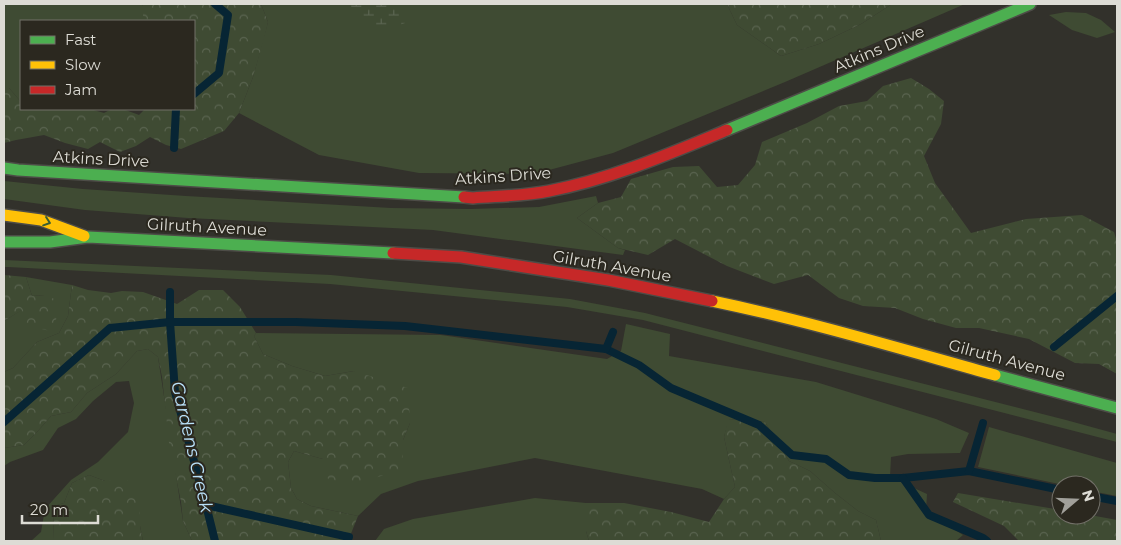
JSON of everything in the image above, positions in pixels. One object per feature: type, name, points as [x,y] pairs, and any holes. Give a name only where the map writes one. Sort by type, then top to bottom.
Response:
[{"type":"street","name":"Atkins Drive","points":[[4,168],[473,198],[525,194],[602,178],[649,162],[1030,4]]},
{"type":"street","name":"Gilruth Avenue","points":[[4,215],[41,220],[88,237]]},
{"type":"street","name":"Gilruth Avenue","points":[[4,242],[50,242],[88,237],[461,257],[608,280],[724,303],[804,322],[1117,408]]},
{"type":"green space","points":[[4,4],[142,4],[143,20],[20,20],[20,101],[9,88],[4,88]]},
{"type":"green space","points":[[142,4],[261,4],[268,22],[253,77],[239,113],[224,131],[181,149],[166,145],[150,137],[136,146],[120,152],[100,142],[88,149],[44,135],[4,143],[4,88],[9,88],[20,101],[20,110],[94,110],[104,113],[111,110],[125,110],[139,115],[144,110],[195,110],[195,20],[143,20]]},
{"type":"green space","points":[[261,4],[727,4],[737,25],[781,56],[819,44],[861,24],[892,4],[965,4],[785,82],[613,153],[534,174],[419,173],[319,155],[239,113],[253,77],[268,22]]},
{"type":"green space","points":[[344,4],[396,4],[400,7],[405,23],[395,27],[368,26]]},
{"type":"green space","points":[[727,4],[892,4],[861,24],[819,44],[781,56],[737,25]]},
{"type":"green space","points":[[1066,12],[1086,13],[1101,20],[1115,32],[1097,38],[1072,30],[1049,15]]},
{"type":"green space","points":[[911,78],[944,101],[941,124],[924,156],[935,183],[971,233],[1026,219],[1082,215],[1114,232],[1117,242],[1117,374],[1099,364],[1075,363],[1029,339],[979,328],[956,328],[923,319],[895,308],[863,306],[839,298],[808,275],[774,284],[727,266],[675,239],[648,255],[618,248],[577,218],[598,203],[621,197],[631,179],[673,167],[699,166],[717,187],[738,185],[755,165],[762,142],[807,123],[839,106],[867,101],[883,86]]},
{"type":"green space","points":[[4,181],[83,189],[391,208],[470,209],[539,207],[596,196],[598,203],[577,218],[618,248],[625,250],[623,255],[433,230],[188,218],[85,210],[4,199]]},
{"type":"green space","points":[[4,260],[331,275],[570,299],[645,313],[1066,420],[1117,434],[1117,442],[643,320],[567,307],[330,284],[4,267]]},
{"type":"green space","points":[[4,275],[26,277],[32,296],[45,295],[59,301],[56,320],[50,331],[24,325],[22,310],[4,321]]},
{"type":"green space","points":[[26,277],[72,285],[68,316],[59,333],[37,342],[13,368],[4,372],[4,321],[45,295],[32,296]]},
{"type":"green space","points":[[72,285],[88,290],[111,293],[122,291],[143,292],[177,304],[199,290],[223,290],[240,307],[256,333],[254,336],[263,354],[292,366],[325,376],[354,371],[408,388],[410,423],[403,440],[402,469],[354,485],[328,479],[323,459],[294,451],[288,462],[291,488],[297,499],[311,506],[358,516],[348,541],[192,541],[183,521],[169,443],[158,357],[148,349],[137,351],[116,374],[87,393],[71,412],[51,416],[24,445],[4,448],[4,372],[13,368],[37,342],[59,333],[68,316]]},
{"type":"green space","points":[[626,324],[670,334],[669,356],[816,382],[936,419],[969,433],[960,453],[908,454],[891,457],[890,477],[927,494],[926,511],[963,535],[956,541],[881,541],[876,520],[858,511],[810,471],[789,461],[765,422],[729,419],[724,437],[735,487],[724,499],[702,489],[535,458],[418,481],[381,494],[358,516],[311,506],[297,499],[291,488],[288,462],[294,451],[323,459],[403,440],[410,423],[354,371],[325,376],[292,366],[263,354],[254,336],[256,333],[441,335],[607,359],[621,351]]},
{"type":"green space","points":[[148,349],[158,357],[183,521],[192,541],[143,541],[140,526],[105,481],[89,475],[72,483],[64,503],[54,506],[53,541],[31,541],[41,532],[45,509],[71,480],[98,462],[128,432],[134,403],[129,381],[116,382],[93,401],[76,419],[58,428],[43,450],[4,466],[4,448],[24,445],[51,416],[71,412],[87,393],[116,374],[137,351]]},
{"type":"green space","points":[[728,419],[765,422],[789,461],[810,471],[858,511],[876,520],[881,541],[589,541],[586,531],[586,503],[624,503],[709,522],[724,499],[735,487],[724,437]]},
{"type":"green space","points":[[989,427],[1117,463],[1117,496],[1101,493],[1101,475],[1051,475],[1051,482],[978,467]]},
{"type":"green space","points":[[89,475],[105,481],[127,480],[139,499],[140,526],[143,541],[53,541],[54,506],[64,503],[72,483]]},
{"type":"green space","points":[[958,493],[1051,508],[1051,525],[1101,525],[1101,517],[1117,520],[1117,541],[1019,541],[1004,526],[953,502]]},
{"type":"green space","points":[[535,498],[586,503],[586,531],[589,541],[375,541],[384,529],[413,519]]},
{"type":"waterway","name":"Gardens Creek","points":[[195,93],[219,73],[228,15],[215,4]]},
{"type":"waterway","name":"Gardens Creek","points":[[174,148],[176,110]]},
{"type":"waterway","name":"Gardens Creek","points":[[170,292],[175,392],[215,541]]},
{"type":"waterway","points":[[1054,347],[1117,296]]},
{"type":"waterway","points":[[4,422],[110,328],[170,322],[296,322],[405,326],[606,349],[613,332]]},
{"type":"waterway","points":[[606,349],[639,365],[671,388],[759,425],[792,455],[826,459],[849,475],[875,478],[903,478],[969,471],[1051,488]]},
{"type":"waterway","points":[[969,471],[983,423]]},
{"type":"waterway","points":[[903,478],[929,515],[987,541]]},
{"type":"waterway","points":[[1101,498],[1117,501]]},
{"type":"waterway","points":[[206,505],[349,537]]},
{"type":"traffic: fast","points":[[727,130],[1030,4]]},
{"type":"traffic: fast","points":[[4,168],[464,197]]},
{"type":"traffic: fast","points":[[4,242],[50,242],[88,237],[393,253]]},
{"type":"traffic: fast","points":[[995,375],[1117,408]]},
{"type":"traffic: slow","points":[[4,215],[41,220],[84,236]]},
{"type":"traffic: slow","points":[[712,301],[819,326],[995,375]]},
{"type":"traffic: jam","points":[[464,197],[530,194],[572,186],[640,165],[727,130]]},
{"type":"traffic: jam","points":[[393,253],[461,257],[608,280],[712,301]]}]
